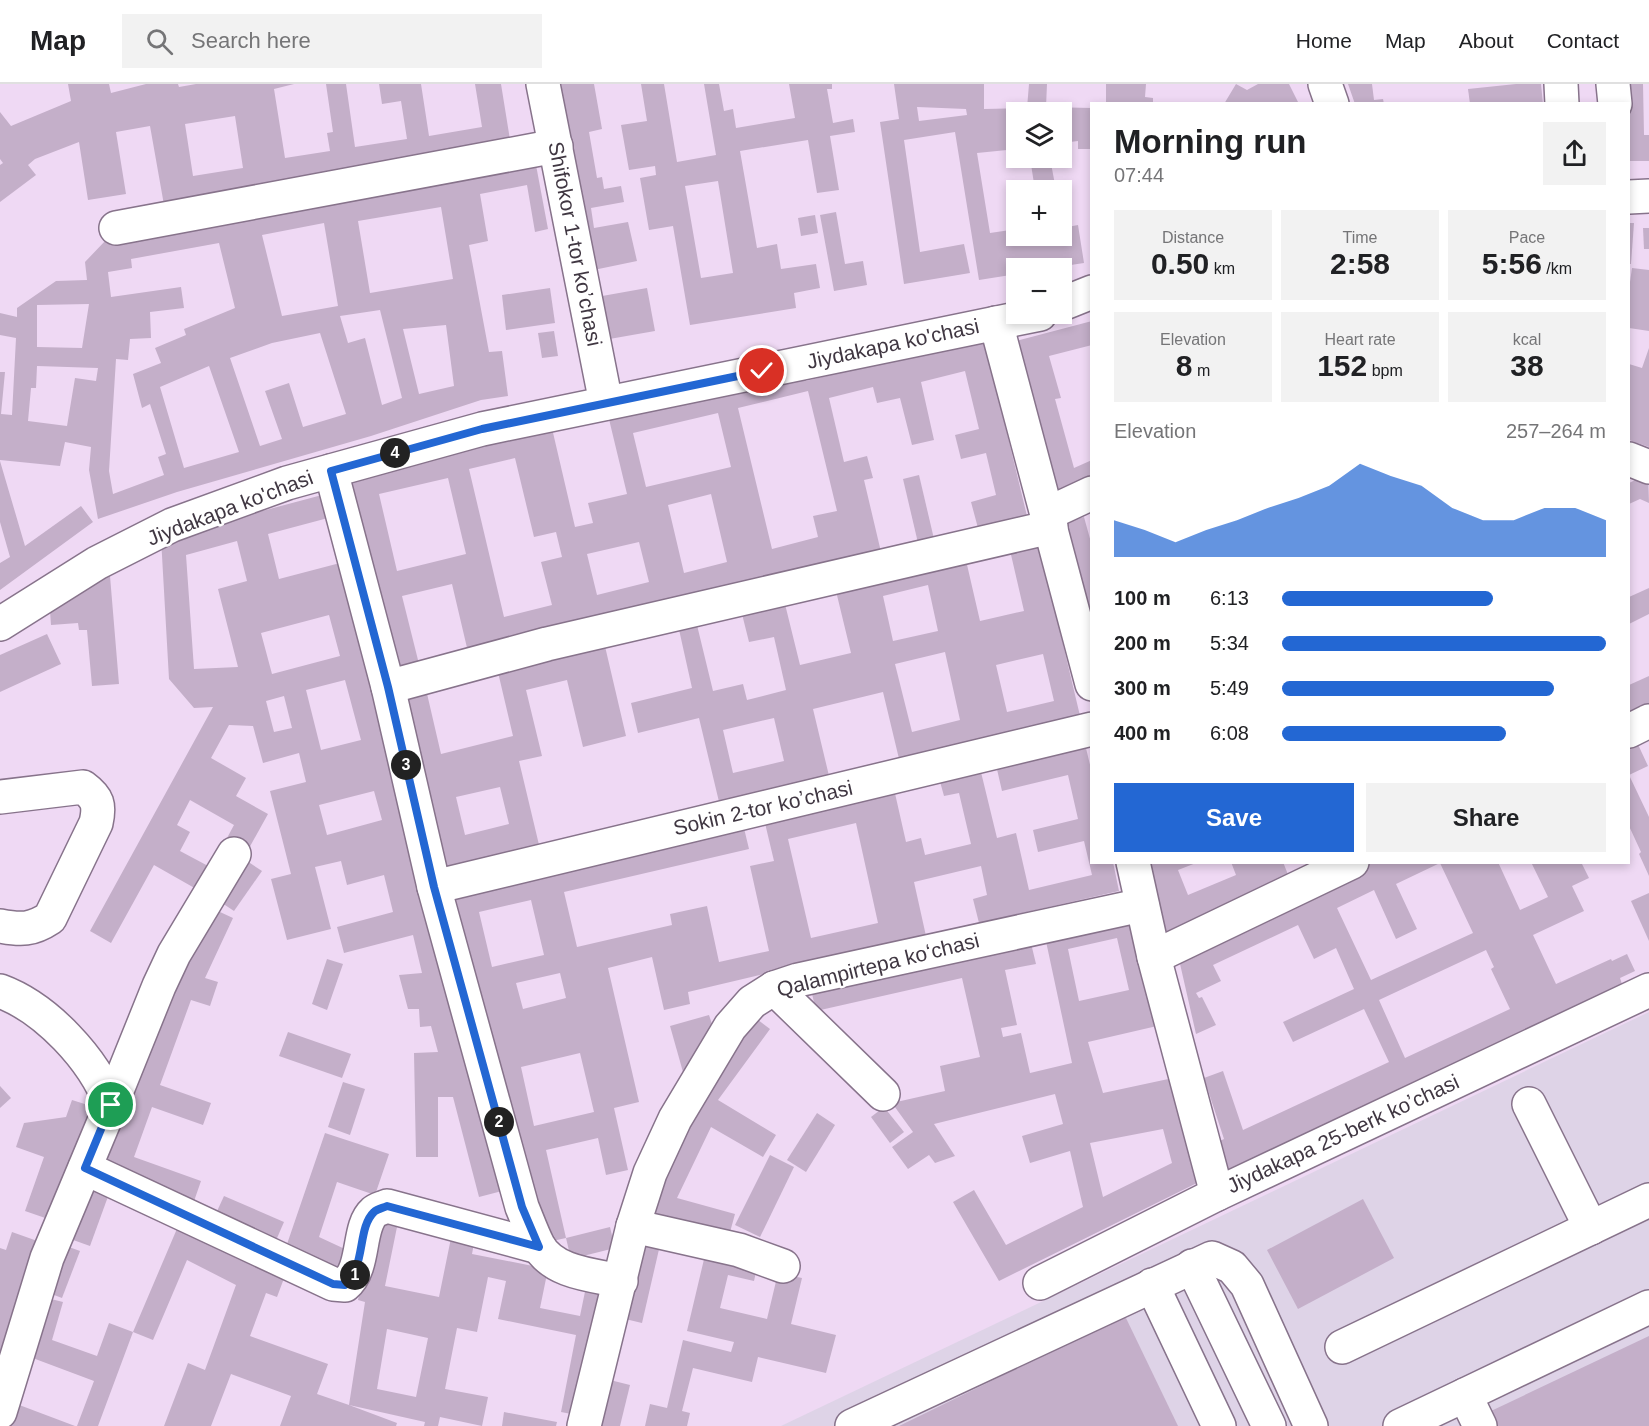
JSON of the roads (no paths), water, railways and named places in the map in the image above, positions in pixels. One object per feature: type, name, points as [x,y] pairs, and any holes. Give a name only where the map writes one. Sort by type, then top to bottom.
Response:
[{"type":"street","name":"Shifokor 1-tor koʼchasi","points":[[543,84],[606,403]]},
{"type":"street","points":[[1325,84],[1331,102]]},
{"type":"street","points":[[1560,84],[1562,102]]},
{"type":"street","points":[[1613,84],[1615,102]]},
{"type":"street","points":[[116,228],[556,146]]},
{"type":"street","points":[[1630,197],[1649,196]]},
{"type":"street","points":[[1072,300],[1090,293]]},
{"type":"street","name":"Jiydakapa ko'chasi","points":[[0,624],[98,563],[172,525],[287,483],[482,429],[1006,321]]},
{"type":"street","points":[[996,323],[1090,676]]},
{"type":"street","points":[[331,471],[388,687],[434,887],[522,1207],[539,1247],[551,1261],[570,1269],[621,1281]]},
{"type":"street","points":[[388,687],[547,644],[934,556],[1049,520],[1090,494]]},
{"type":"street","points":[[1630,730],[1649,721]]},
{"type":"street","name":"Sokin 2-tor koʼchasi","points":[[434,887],[1090,729]]},
{"type":"street","points":[[0,797],[83,787],[95,796],[99,808],[96,823],[50,918],[37,927],[23,930],[0,926]]},
{"type":"street","points":[[0,1412],[47,1258],[159,986],[174,954],[234,854]]},
{"type":"street","points":[[1132,864],[1154,957],[1217,1194]]},
{"type":"street","points":[[1154,957],[1348,864]]},
{"type":"street","name":"Qalampirtepa koʻchasi","points":[[584,1426],[633,1226],[650,1173],[675,1119],[730,1027],[752,1002],[774,988],[798,980],[1142,905]]},
{"type":"street","points":[[774,988],[883,1094]]},
{"type":"street","name":"Jiydakapa 25-berk koʼchasi","points":[[1040,1283],[1217,1194],[1649,990]]},
{"type":"street","points":[[0,991],[16,997],[42,1013],[93,1068],[111,1105]]},
{"type":"street","points":[[1529,1104],[1591,1228]]},
{"type":"street","points":[[85,1168],[333,1284],[345,1285],[354,1278],[368,1222],[374,1212],[387,1206],[539,1247]]},
{"type":"street","points":[[1342,1347],[1649,1200]]},
{"type":"street","points":[[633,1226],[739,1250],[783,1266]]},
{"type":"street","points":[[852,1426],[1212,1258],[1223,1262],[1240,1275],[1311,1426]]},
{"type":"street","points":[[1192,1266],[1269,1426]]},
{"type":"street","points":[[1152,1285],[1219,1426]]},
{"type":"street","points":[[1400,1426],[1649,1307]]},
{"type":"street","points":[[1465,1395],[1480,1426]]}]
